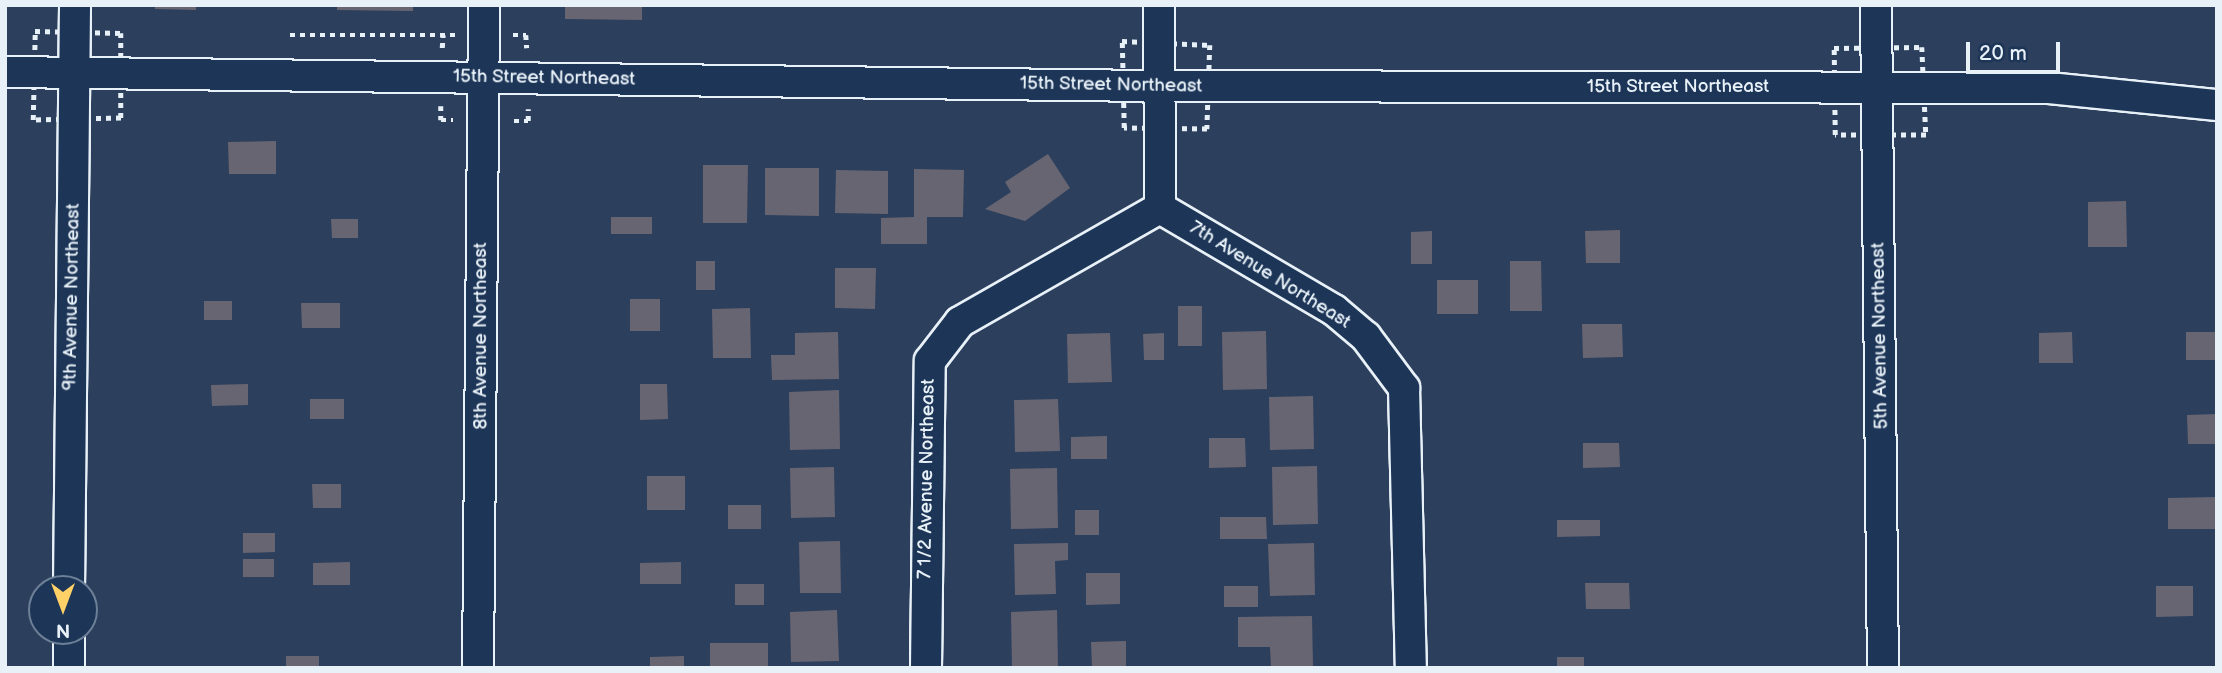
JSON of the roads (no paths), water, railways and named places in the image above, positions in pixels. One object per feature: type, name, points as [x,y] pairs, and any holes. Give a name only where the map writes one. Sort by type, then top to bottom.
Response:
[{"type":"street","name":"9th Avenue Northeast","points":[[69,575],[75,5]]},
{"type":"street","name":"8th Avenue Northeast","points":[[478,668],[484,5]]},
{"type":"street","points":[[1159,5],[1160,208]]},
{"type":"street","name":"5th Avenue Northeast","points":[[1876,5],[1883,668]]},
{"type":"street","name":"15th Street Northeast","points":[[5,72],[1158,86],[2049,88],[2217,105]]},
{"type":"street","name":"7 1/2 Avenue Northeast","points":[[926,668],[930,362],[960,322],[1160,208]]},
{"type":"street","name":"7th Avenue Northeast","points":[[1160,208],[1334,310],[1366,337],[1404,388],[1411,668]]},
{"type":"street","points":[[69,645],[69,668]]}]
